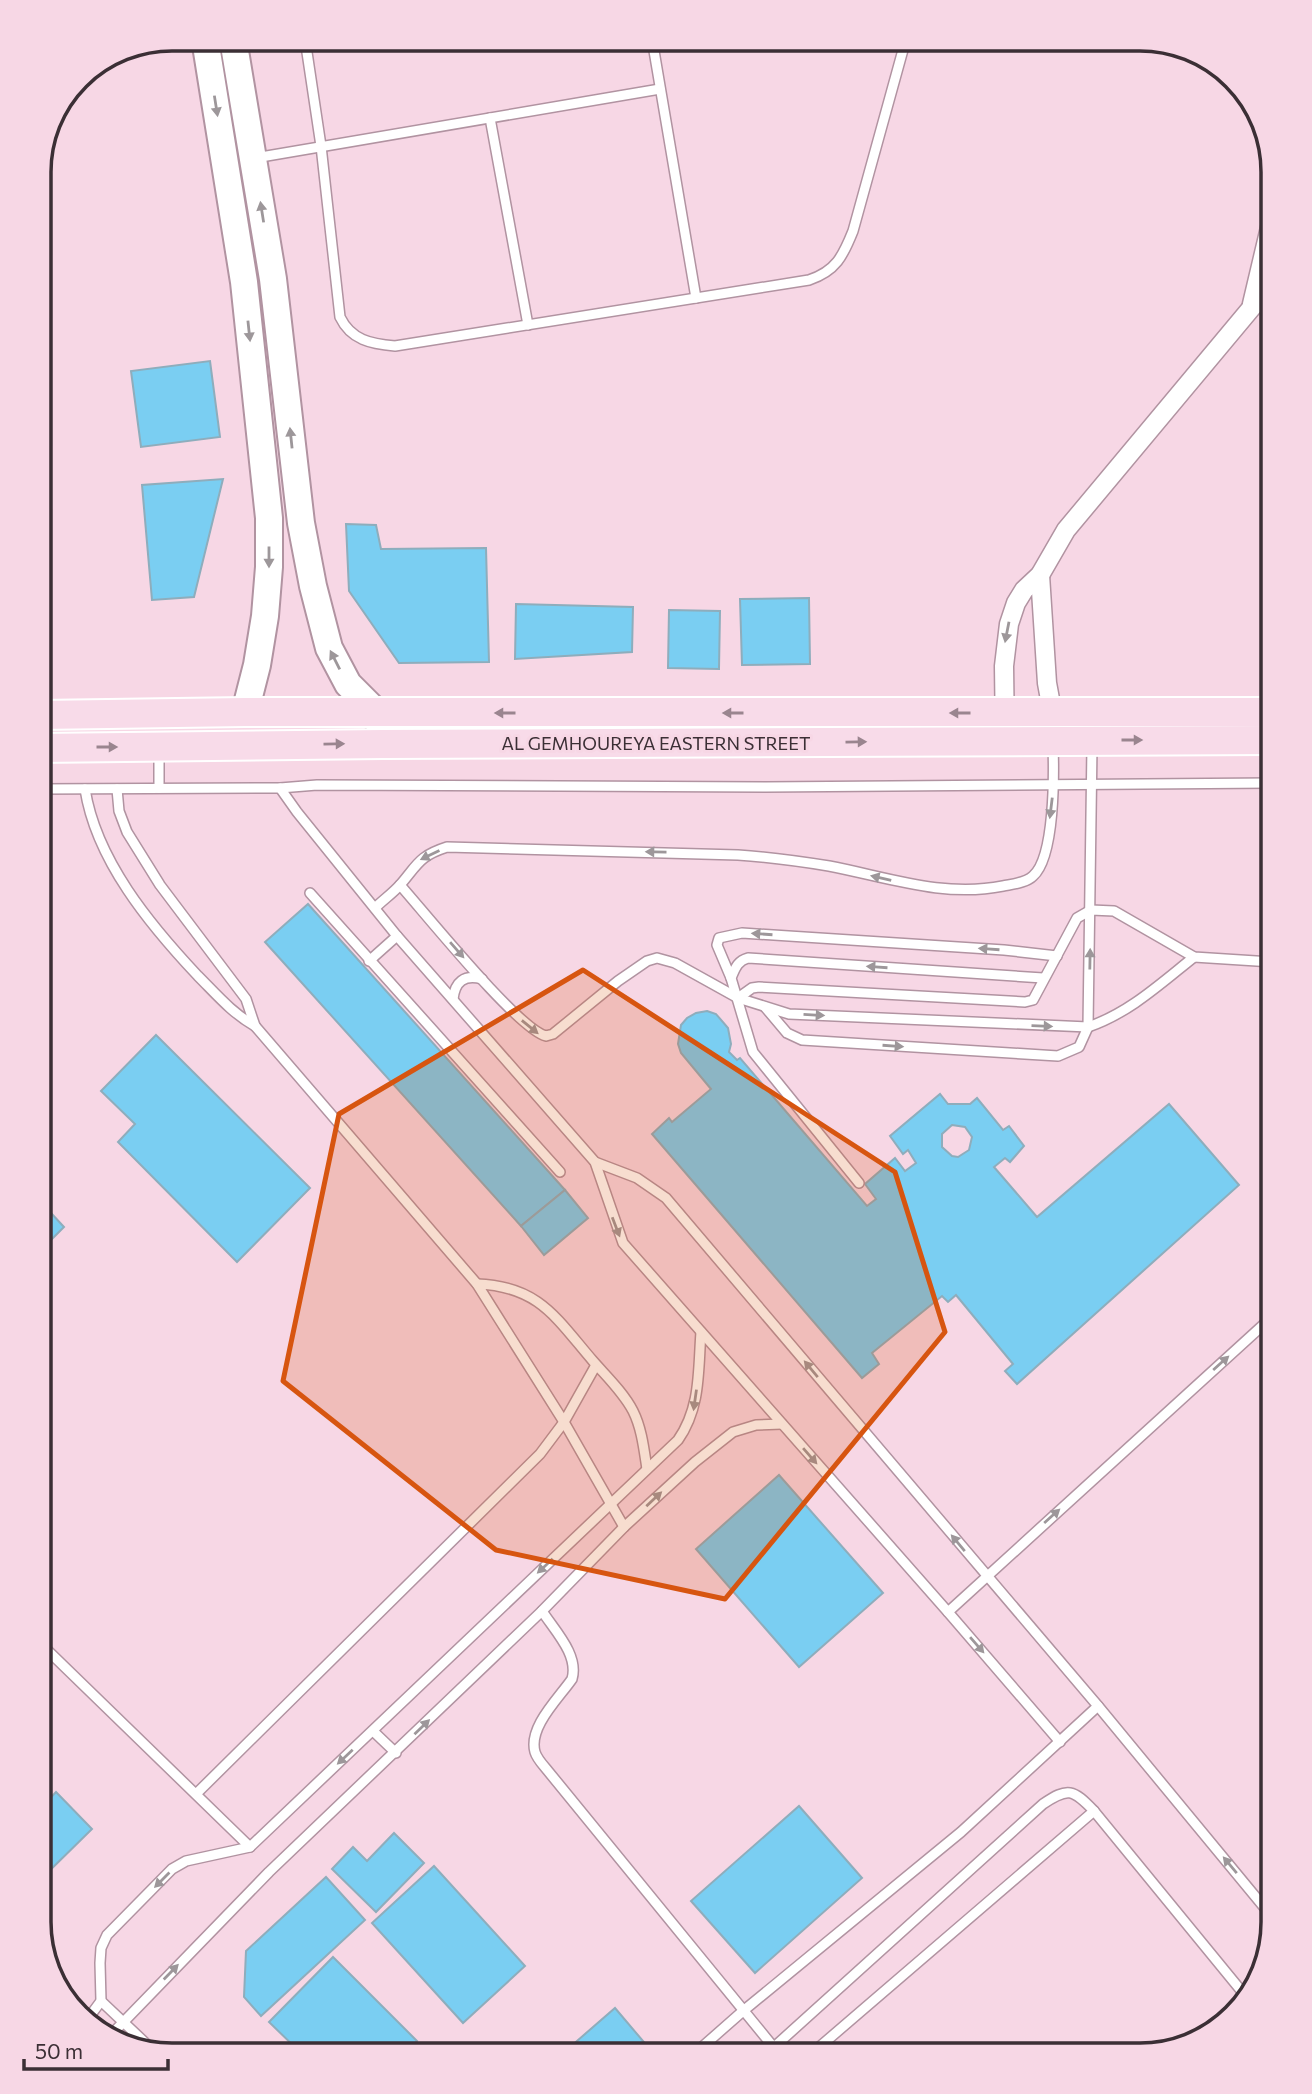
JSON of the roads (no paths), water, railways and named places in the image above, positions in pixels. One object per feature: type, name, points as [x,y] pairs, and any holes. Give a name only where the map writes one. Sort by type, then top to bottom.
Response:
[{"type":"main road","points":[[207,51],[244,282],[269,518],[265,616],[257,665],[245,712]]},
{"type":"main road","points":[[235,51],[273,279],[301,523],[313,586],[328,648],[348,684],[377,713],[383,744]]},
{"type":"main road","points":[[244,282],[273,279]]},
{"type":"main road","name":"AL GEMHOUREYA EASTERN STREET","points":[[51,715],[377,713],[1053,727],[1261,713]]},
{"type":"main road","points":[[169,747],[180,714]]},
{"type":"main road","name":"AL GEMHOUREYA EASTERN STREET","points":[[51,748],[383,744],[1005,727]]},
{"type":"main road","name":"AL GEMHOUREYA EASTERN STREET","points":[[1053,727],[1092,740],[1261,740]]},
{"type":"street","points":[[1251,310],[1261,267]]},
{"type":"street","points":[[1005,727],[1005,646],[1016,603],[1024,590],[1041,575],[1066,530],[1261,297]]},
{"type":"street","points":[[1041,575],[1047,683],[1053,727]]},
{"type":"lane","points":[[306,51],[321,146],[340,317],[353,335],[371,343],[395,346],[809,280],[828,272],[844,255],[853,231],[903,51]]},
{"type":"lane","points":[[654,51],[696,298]]},
{"type":"lane","points":[[253,158],[660,89]]},
{"type":"lane","points":[[490,118],[528,325]]},
{"type":"lane","points":[[375,908],[400,885],[420,859],[430,852],[447,848],[738,855],[831,866],[943,890],[995,888],[1022,883],[1034,876],[1044,859],[1047,845],[1054,785],[1053,727]]},
{"type":"lane","points":[[765,1007],[787,1033],[802,1040],[1050,1056],[1058,1056],[1079,1047],[1088,1027],[1092,740]]},
{"type":"lane","points":[[159,789],[169,747]]},
{"type":"lane","points":[[51,789],[280,788],[317,785],[766,787],[1261,783]]},
{"type":"lane","points":[[280,788],[397,936],[595,1163],[623,1243],[1060,1742]]},
{"type":"lane","points":[[85,789],[96,832],[138,905],[174,951],[228,1008],[255,1026],[477,1284],[564,1422],[624,1527]]},
{"type":"lane","points":[[117,789],[119,811],[127,832],[160,885],[246,999],[255,1026]]},
{"type":"lane","points":[[400,885],[528,1027],[546,1036],[553,1034],[618,981],[647,961],[657,958],[675,963],[738,998],[789,1014],[1088,1027],[1106,1021],[1137,1003],[1194,957]]},
{"type":"lane","points":[[310,893],[560,1172]]},
{"type":"lane","points":[[738,998],[759,986],[1025,1002],[1033,1000],[1077,918],[1091,910],[1114,911],[1194,957],[1261,961]]},
{"type":"lane","points":[[859,1183],[753,1052],[738,998],[717,945],[719,938],[742,933],[1004,950],[1056,956]]},
{"type":"lane","points":[[369,961],[397,936]]},
{"type":"lane","points":[[731,978],[737,964],[748,958],[1043,978]]},
{"type":"lane","points":[[453,999],[454,988],[459,981],[473,977],[482,979]]},
{"type":"lane","points":[[595,1163],[637,1178],[666,1198],[1098,1706],[1261,1903]]},
{"type":"lane","points":[[477,1284],[518,1290],[552,1313],[625,1398],[640,1430],[647,1469]]},
{"type":"lane","points":[[948,1612],[1261,1327]]},
{"type":"lane","points":[[93,2013],[102,2001],[101,1948],[107,1935],[172,1869],[186,1861],[250,1847],[678,1440],[690,1423],[695,1407],[701,1332]]},
{"type":"lane","points":[[197,1793],[540,1454],[564,1422],[596,1365]]},
{"type":"lane","points":[[116,2030],[269,1872],[396,1753],[624,1527],[695,1462],[733,1432],[756,1425],[782,1424]]},
{"type":"lane","points":[[542,1611],[573,1660],[574,1671],[572,1679],[540,1723],[535,1737],[536,1753],[770,2043]]},
{"type":"lane","points":[[51,1654],[250,1847]]},
{"type":"lane","points":[[707,2043],[961,1832],[1098,1706]]},
{"type":"lane","points":[[373,1731],[396,1753]]},
{"type":"lane","points":[[787,2043],[1043,1804],[1057,1794],[1073,1792],[1094,1811],[1240,1990]]},
{"type":"lane","points":[[824,2043],[1094,1811]]},
{"type":"lane","points":[[102,2001],[143,2040]]}]
